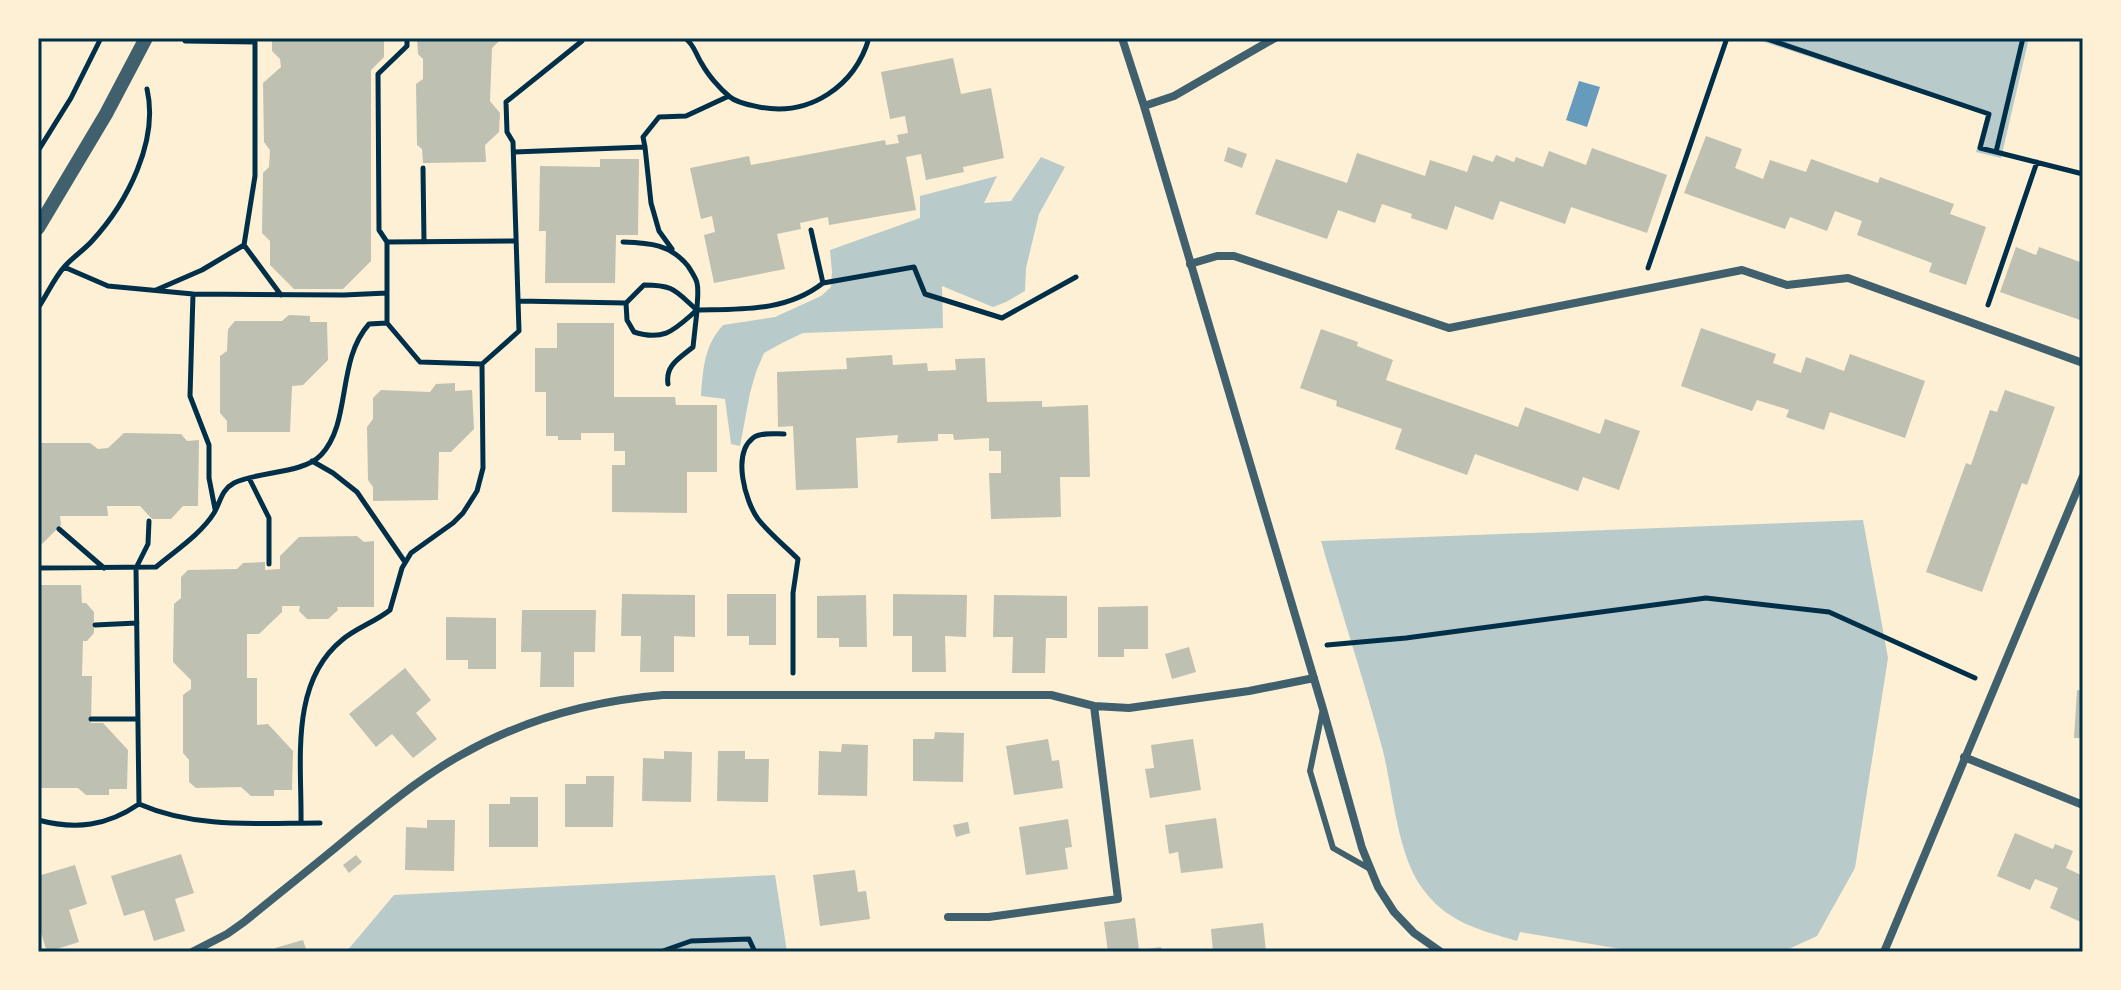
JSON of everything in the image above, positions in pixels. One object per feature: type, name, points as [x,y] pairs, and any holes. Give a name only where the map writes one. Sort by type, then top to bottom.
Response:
[{"type":"street","points":[[38,228],[106,114],[146,38]]},
{"type":"street","points":[[1122,38],[1362,848],[1378,887],[1394,912],[1414,933],[1441,952]]},
{"type":"street","points":[[1144,106],[1174,96],[1275,38]]},
{"type":"street","points":[[1190,264],[1217,256],[1234,256],[1449,328],[1742,270],[1787,285],[1848,278],[2083,363]]},
{"type":"street","points":[[1884,952],[2083,476]]},
{"type":"street","points":[[192,952],[244,922],[413,785],[462,754],[507,732],[596,703],[663,695],[1051,695],[1094,706],[1129,708],[1249,691],[1314,678]]},
{"type":"street","points":[[948,917],[989,917],[1118,899],[1094,706]]},
{"type":"street","points":[[1964,757],[2083,805]]},
{"type":"lane","points":[[1323,709],[1310,771],[1333,848],[1370,869]]},
{"type":"path","points":[[38,151],[71,98],[101,38]]},
{"type":"path","points":[[407,38],[407,46],[378,74],[379,230],[387,242],[387,323],[420,362],[482,364],[519,331],[514,152],[507,132],[506,102],[582,41]]},
{"type":"path","points":[[685,38],[690,41],[703,67],[731,99],[754,106],[782,109],[806,105],[842,85],[864,55],[869,38]]},
{"type":"path","points":[[1640,291],[1727,38]]},
{"type":"path","points":[[1764,38],[1989,114],[1980,148],[2083,174]]},
{"type":"path","points":[[1996,152],[2023,38]]},
{"type":"path","points":[[185,41],[255,42],[255,176],[244,245],[281,295]]},
{"type":"path","points":[[38,308],[64,267],[92,241],[129,190],[137,170],[145,144],[151,104],[140,53]]},
{"type":"path","points":[[668,384],[666,375],[669,367],[693,347],[697,283],[692,271],[659,231],[651,203],[643,137],[659,117],[686,116],[729,96]]},
{"type":"path","points":[[514,152],[645,147]]},
{"type":"path","points":[[1981,326],[2037,162]]},
{"type":"path","points":[[423,168],[424,242]]},
{"type":"path","points":[[811,230],[823,283]]},
{"type":"path","points":[[387,242],[516,241]]},
{"type":"path","points":[[623,242],[673,250]]},
{"type":"path","points":[[155,291],[202,270],[244,245]]},
{"type":"path","points":[[64,267],[108,286],[155,291],[281,295],[387,293]]},
{"type":"path","points":[[626,303],[627,320],[634,332],[653,335],[671,332],[697,310],[758,309],[797,300],[823,283],[914,267],[925,294],[1002,318],[1076,277]]},
{"type":"path","points":[[518,301],[626,303],[644,285],[663,285],[672,288],[697,310]]},
{"type":"path","points":[[193,294],[190,396],[209,445],[209,478],[216,510]]},
{"type":"path","points":[[38,568],[156,567],[206,523],[227,489],[249,478],[312,461],[320,456],[334,435],[348,367],[360,334],[369,324],[387,323]]},
{"type":"path","points":[[301,823],[303,713],[313,676],[319,664],[342,640],[390,610],[405,562],[418,547],[453,523],[477,491],[483,468],[482,364]]},
{"type":"path","points":[[784,434],[760,435],[752,439],[744,450],[742,466],[745,493],[758,519],[798,559],[793,593],[792,694]]},
{"type":"path","points":[[312,461],[357,492],[405,562]]},
{"type":"path","points":[[249,478],[269,518],[269,564]]},
{"type":"path","points":[[139,804],[136,568],[148,544],[149,521]]},
{"type":"path","points":[[59,529],[105,569]]},
{"type":"path","points":[[1304,647],[1406,638],[1706,598],[1829,612],[1994,686]]},
{"type":"path","points":[[95,625],[137,623]]},
{"type":"path","points":[[91,719],[138,719]]},
{"type":"path","points":[[139,804],[160,813],[208,822],[320,823]]},
{"type":"path","points":[[38,820],[67,825],[104,823],[139,804]]},
{"type":"path","points":[[660,952],[691,941],[749,939],[755,952]]},
{"type":"shaded area","points":[[1752,38],[2029,38],[2001,158],[1976,152],[1986,115]]},
{"type":"shaded area","points":[[1041,157],[1065,167],[1039,214],[1026,268],[1025,291],[993,307],[942,286],[943,328],[803,333],[782,343],[764,353],[750,393],[740,446],[731,444],[725,399],[701,396],[708,350],[723,325],[775,317],[821,296],[831,287],[830,250],[920,218],[920,196],[997,176],[984,203],[1011,201]]},
{"type":"shaded area","points":[[1863,520],[1888,658],[1855,868],[1817,936],[1782,952],[1639,952],[1520,932],[1517,941],[1463,922],[1430,898],[1412,871],[1406,855],[1383,751],[1321,541]]},
{"type":"shaded area","points":[[775,875],[787,952],[346,952],[394,895]]},
{"type":"water","points":[[1579,81],[1600,87],[1587,127],[1566,120]]},
{"type":"building","points":[[272,38],[384,38],[384,57],[371,70],[371,261],[343,289],[294,289],[270,265],[270,241],[262,233],[263,173],[269,167],[270,150],[264,142],[263,83],[281,67],[280,59],[272,51]]},
{"type":"building","points":[[417,38],[502,38],[492,48],[490,101],[500,113],[499,132],[485,145],[486,162],[423,163],[422,149],[417,145],[416,84],[423,79],[423,59],[418,54]]},
{"type":"building","points":[[953,58],[961,94],[991,88],[1004,158],[963,167],[964,172],[926,180],[921,154],[906,157],[916,210],[829,225],[828,217],[800,223],[801,229],[777,234],[785,269],[714,283],[704,235],[715,232],[712,216],[701,219],[690,168],[749,156],[751,165],[885,140],[886,145],[899,143],[897,135],[908,133],[905,116],[890,119],[881,72]]},
{"type":"building","points":[[1706,136],[1742,149],[1735,168],[1763,179],[1770,160],[1806,172],[1811,159],[1878,183],[1880,177],[1954,204],[1950,214],[1986,227],[1966,285],[1929,272],[1932,263],[1857,235],[1862,221],[1835,211],[1827,231],[1790,217],[1785,229],[1684,193]]},
{"type":"building","points":[[1228,147],[1247,154],[1242,168],[1224,161]]},
{"type":"building","points":[[1592,148],[1667,175],[1647,233],[1571,207],[1565,224],[1500,201],[1493,220],[1455,206],[1447,230],[1382,204],[1375,223],[1338,210],[1327,239],[1255,214],[1276,159],[1347,183],[1357,153],[1425,176],[1430,160],[1467,172],[1473,155],[1493,162],[1496,155],[1514,162],[1516,157],[1543,167],[1549,151],[1586,165]]},
{"type":"building","points":[[600,159],[639,159],[638,235],[616,235],[615,283],[545,283],[546,231],[539,231],[540,166],[600,167]]},
{"type":"building","points":[[2016,247],[2036,255],[2039,247],[2083,263],[2083,321],[2000,292]]},
{"type":"building","points":[[289,315],[310,316],[310,322],[327,322],[328,360],[303,385],[292,386],[290,432],[227,432],[227,421],[220,413],[220,356],[227,351],[228,329],[235,321],[282,321]]},
{"type":"building","points":[[557,323],[614,323],[614,397],[675,397],[676,405],[717,405],[717,472],[687,472],[687,513],[612,512],[612,465],[625,465],[625,451],[614,451],[614,433],[581,433],[581,440],[558,440],[558,436],[546,436],[546,392],[535,392],[535,348],[557,348]]},
{"type":"building","points":[[1701,328],[1776,354],[1773,363],[1801,373],[1806,357],[1844,371],[1850,354],[1925,381],[1905,438],[1830,412],[1824,430],[1786,417],[1789,410],[1757,400],[1752,411],[1681,386]]},
{"type":"building","points":[[1321,329],[1358,342],[1357,346],[1393,360],[1386,380],[1518,427],[1525,407],[1600,434],[1605,419],[1640,431],[1619,490],[1583,477],[1578,491],[1475,454],[1467,475],[1395,449],[1402,429],[1336,406],[1337,401],[1300,388]]},
{"type":"building","points":[[892,355],[893,365],[927,363],[928,371],[956,370],[955,359],[985,358],[987,402],[1042,401],[1042,407],[1088,405],[1090,477],[1060,477],[1061,517],[991,519],[989,473],[1001,473],[1001,451],[989,451],[989,438],[954,440],[953,434],[938,434],[938,441],[897,443],[898,435],[856,438],[858,488],[796,490],[793,426],[778,427],[777,372],[847,369],[846,358]]},
{"type":"building","points":[[455,383],[455,391],[472,390],[474,429],[451,452],[439,452],[438,500],[373,501],[373,487],[368,480],[367,427],[373,419],[373,398],[381,390],[430,392],[436,384]]},
{"type":"building","points":[[2005,390],[2055,407],[2027,485],[2022,483],[1982,592],[1926,572],[1966,463],[1971,465],[1990,410],[1997,412]]},
{"type":"building","points":[[124,433],[181,434],[187,441],[199,440],[198,506],[183,506],[171,519],[152,519],[140,506],[107,506],[108,516],[60,516],[61,525],[38,548],[38,443],[90,443],[98,449],[108,448]]},
{"type":"building","points":[[357,536],[364,542],[374,541],[374,607],[337,607],[338,610],[328,619],[307,619],[299,611],[300,606],[282,606],[282,612],[259,634],[247,634],[247,678],[257,678],[257,725],[268,724],[293,751],[292,790],[274,790],[274,796],[251,796],[241,787],[196,788],[189,782],[189,760],[183,753],[183,695],[191,689],[191,680],[173,662],[174,604],[181,598],[181,577],[188,570],[237,569],[243,563],[265,562],[265,570],[280,569],[280,556],[299,537]]},
{"type":"building","points":[[38,585],[81,585],[82,603],[94,612],[94,633],[83,641],[82,676],[92,676],[91,723],[103,723],[128,750],[127,789],[109,789],[109,795],[86,795],[78,788],[38,788]]},
{"type":"building","points":[[622,594],[695,595],[695,637],[674,636],[674,672],[640,672],[641,636],[621,636]]},
{"type":"building","points":[[727,594],[776,594],[776,645],[749,645],[749,636],[727,636]]},
{"type":"building","points":[[893,594],[967,595],[966,637],[945,636],[946,672],[912,672],[912,636],[893,636]]},
{"type":"building","points":[[866,595],[867,647],[839,647],[839,638],[817,638],[817,596]]},
{"type":"building","points":[[994,595],[1067,596],[1067,638],[1046,638],[1045,673],[1012,673],[1013,637],[993,637]]},
{"type":"building","points":[[1148,606],[1148,649],[1124,649],[1124,657],[1098,657],[1098,607]]},
{"type":"building","points":[[522,610],[596,610],[595,652],[574,652],[574,687],[540,687],[541,652],[521,652]]},
{"type":"building","points":[[446,617],[496,618],[496,669],[468,669],[468,660],[446,660]]},
{"type":"building","points":[[1189,647],[1196,672],[1172,679],[1165,654]]},
{"type":"building","points":[[405,668],[431,700],[416,713],[437,739],[413,758],[392,734],[376,747],[349,714]]},
{"type":"building","points":[[2077,690],[2083,691],[2083,738],[2074,738]]},
{"type":"building","points":[[935,732],[964,733],[963,782],[913,781],[913,739],[934,739]]},
{"type":"building","points":[[1048,739],[1052,761],[1059,760],[1063,788],[1014,795],[1006,746]]},
{"type":"building","points":[[1193,739],[1201,790],[1150,798],[1145,769],[1154,768],[1151,745]]},
{"type":"building","points":[[842,744],[868,745],[867,796],[818,795],[819,751],[841,752]]},
{"type":"building","points":[[664,751],[692,752],[691,802],[642,801],[643,758],[664,759]]},
{"type":"building","points":[[718,751],[745,751],[745,759],[769,759],[768,802],[717,801]]},
{"type":"building","points":[[586,776],[614,776],[613,827],[565,827],[565,784],[586,784]]},
{"type":"building","points":[[510,797],[538,797],[538,847],[489,847],[489,804],[510,804]]},
{"type":"building","points":[[1216,818],[1223,868],[1181,873],[1178,852],[1169,854],[1165,825]]},
{"type":"building","points":[[1068,819],[1072,847],[1065,848],[1068,869],[1026,875],[1019,827]]},
{"type":"building","points":[[427,820],[455,820],[454,871],[405,870],[406,827],[427,828]]},
{"type":"building","points":[[968,822],[970,833],[956,837],[953,825]]},
{"type":"building","points":[[2015,833],[2053,849],[2055,844],[2073,851],[2066,868],[2083,876],[2083,923],[2050,908],[2058,888],[2035,879],[2030,890],[1997,876]]},
{"type":"building","points":[[181,854],[194,893],[175,899],[185,931],[154,941],[144,910],[124,916],[111,876]]},
{"type":"building","points":[[356,855],[362,862],[349,873],[343,865]]},
{"type":"building","points":[[75,865],[87,904],[69,910],[79,942],[47,952],[38,923],[38,876]]},
{"type":"building","points":[[855,870],[858,892],[866,891],[870,919],[820,926],[813,875]]},
{"type":"building","points":[[1135,918],[1139,950],[1161,947],[1162,952],[1108,952],[1104,922]]},
{"type":"building","points":[[1263,923],[1266,952],[1213,952],[1211,929]]},
{"type":"building","points":[[303,940],[307,952],[276,952],[275,948]]}]
